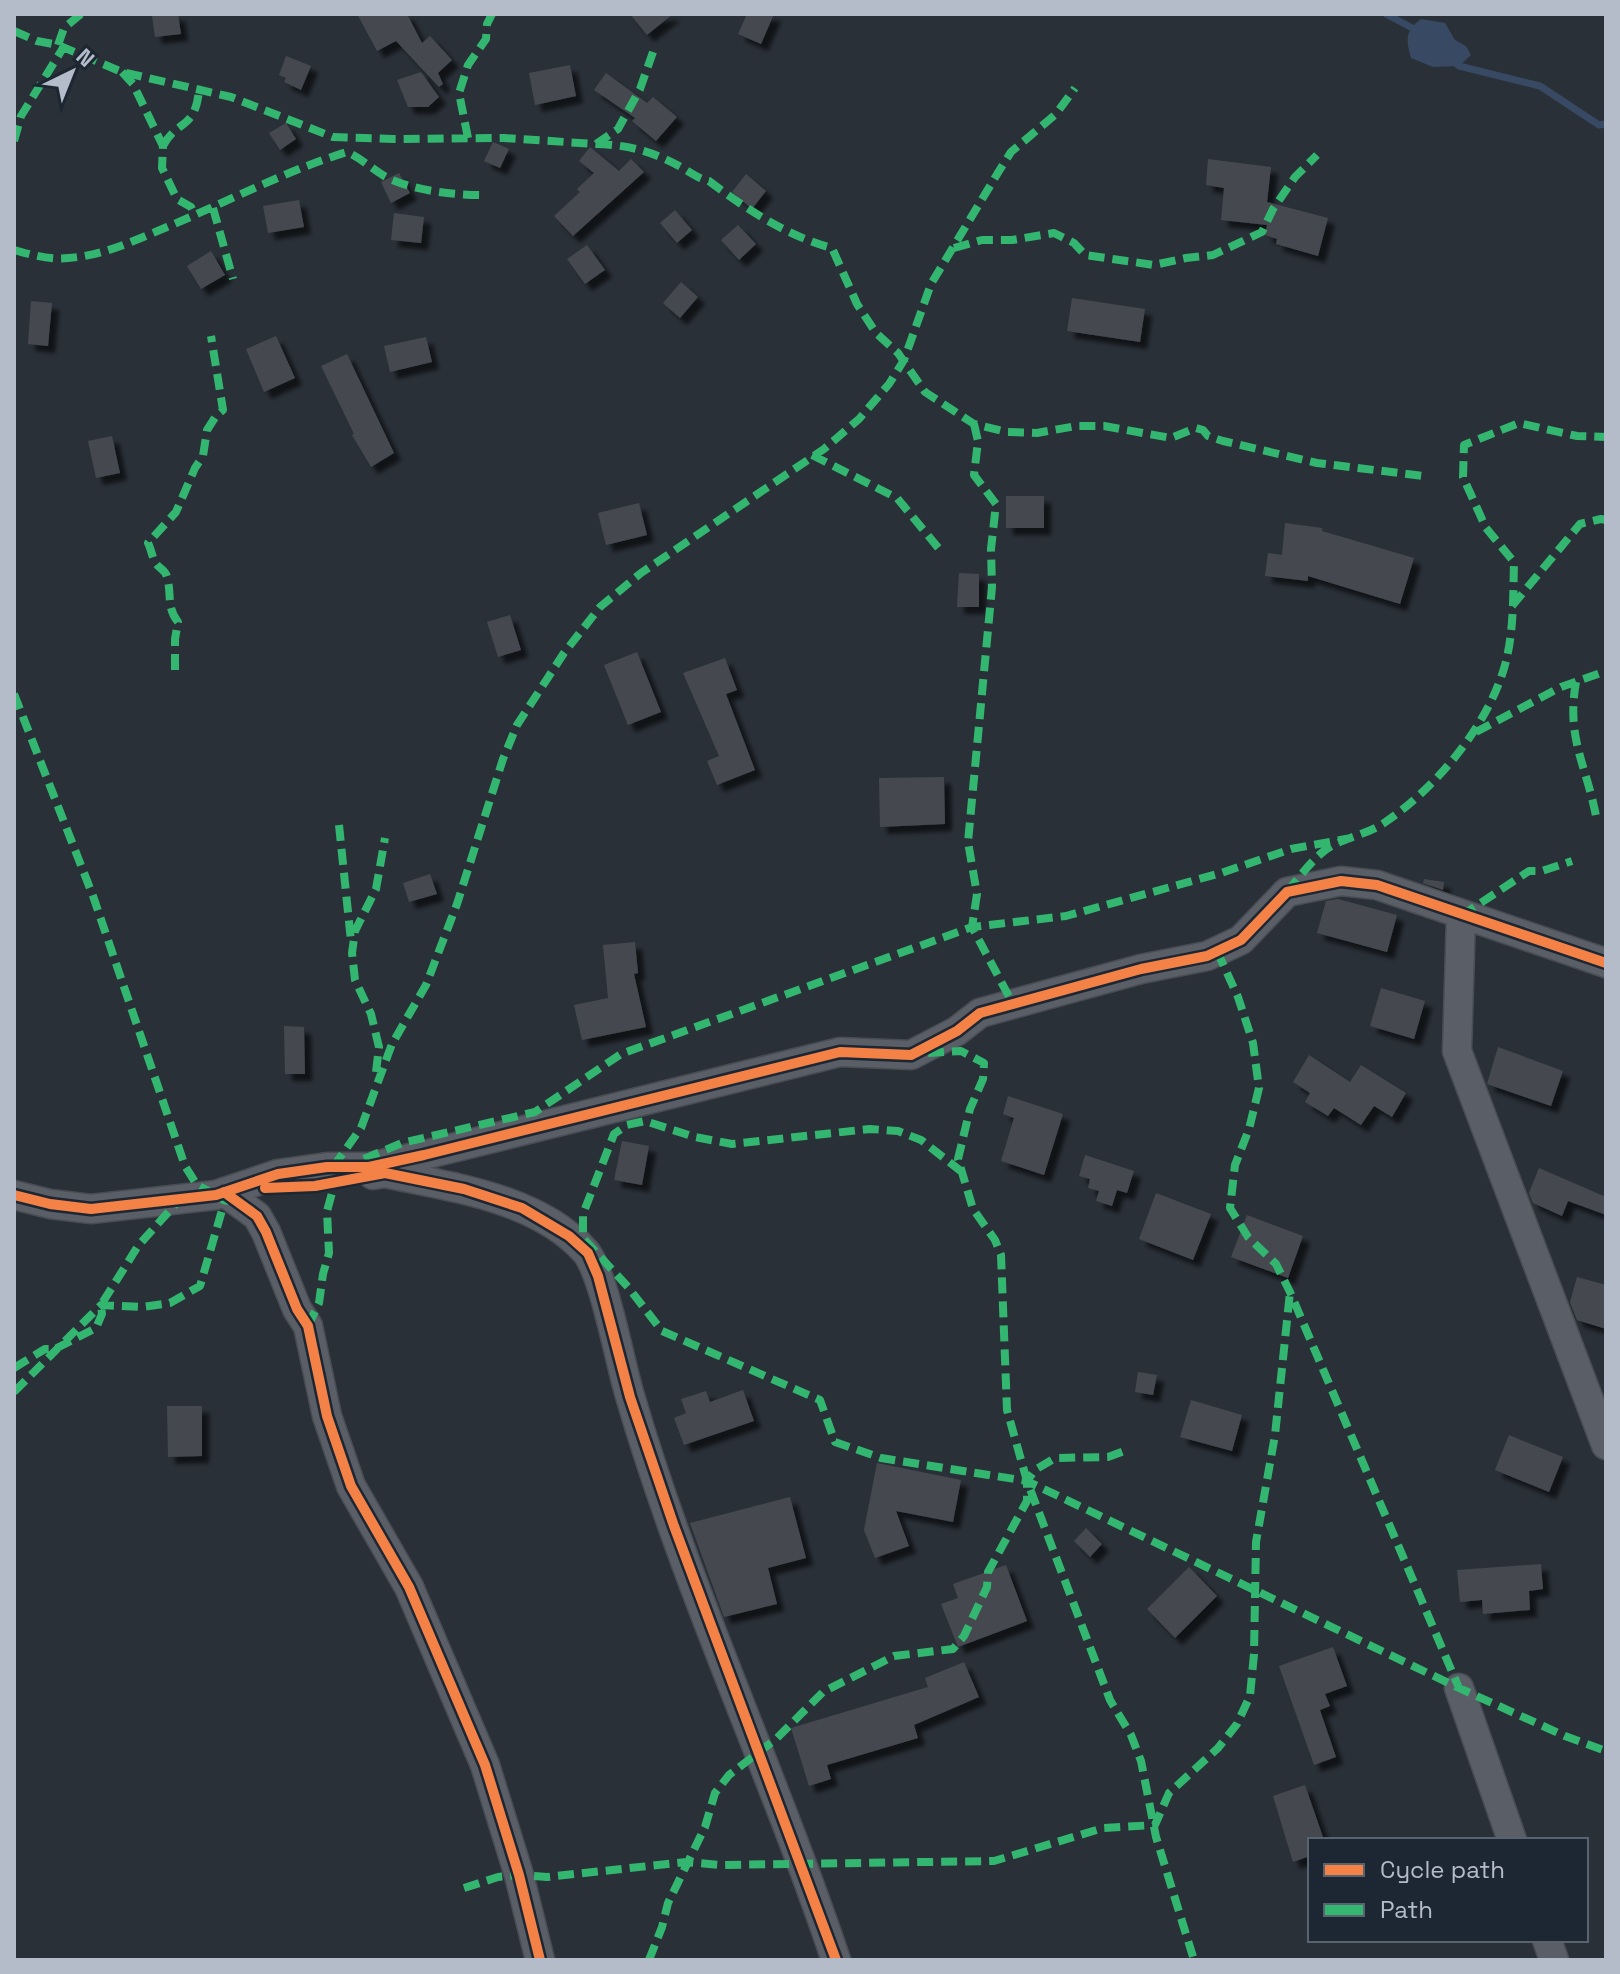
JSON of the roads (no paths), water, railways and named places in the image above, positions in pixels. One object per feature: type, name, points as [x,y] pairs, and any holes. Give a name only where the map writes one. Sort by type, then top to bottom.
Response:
[{"type":"street","points":[[229,1190],[278,1174],[327,1167],[369,1167],[424,1155],[840,1052],[911,1055],[947,1037],[980,1013],[1141,969],[1207,956],[1241,940],[1287,892],[1341,881],[1377,885],[1606,963]]},
{"type":"street","points":[[1461,916],[1457,1051],[1606,1445]]},
{"type":"street","points":[[14,1195],[50,1204],[91,1209],[229,1190],[315,1186],[385,1173],[464,1189],[522,1208],[569,1236],[588,1253],[598,1276],[630,1397],[674,1526],[836,1960]]},
{"type":"street","points":[[229,1190],[257,1216],[297,1309],[308,1326],[327,1416],[351,1486],[415,1599],[485,1765],[519,1875],[540,1960]]},
{"type":"street","points":[[1459,1688],[1511,1838]]},
{"type":"water","points":[[1421,19],[1445,23],[1455,40],[1466,46],[1471,55],[1459,66],[1433,67],[1411,58],[1408,36]]},
{"type":"waterway","points":[[1386,14],[1416,30]]},
{"type":"waterway","points":[[1453,61],[1459,66],[1540,86],[1599,125],[1606,124]]}]
